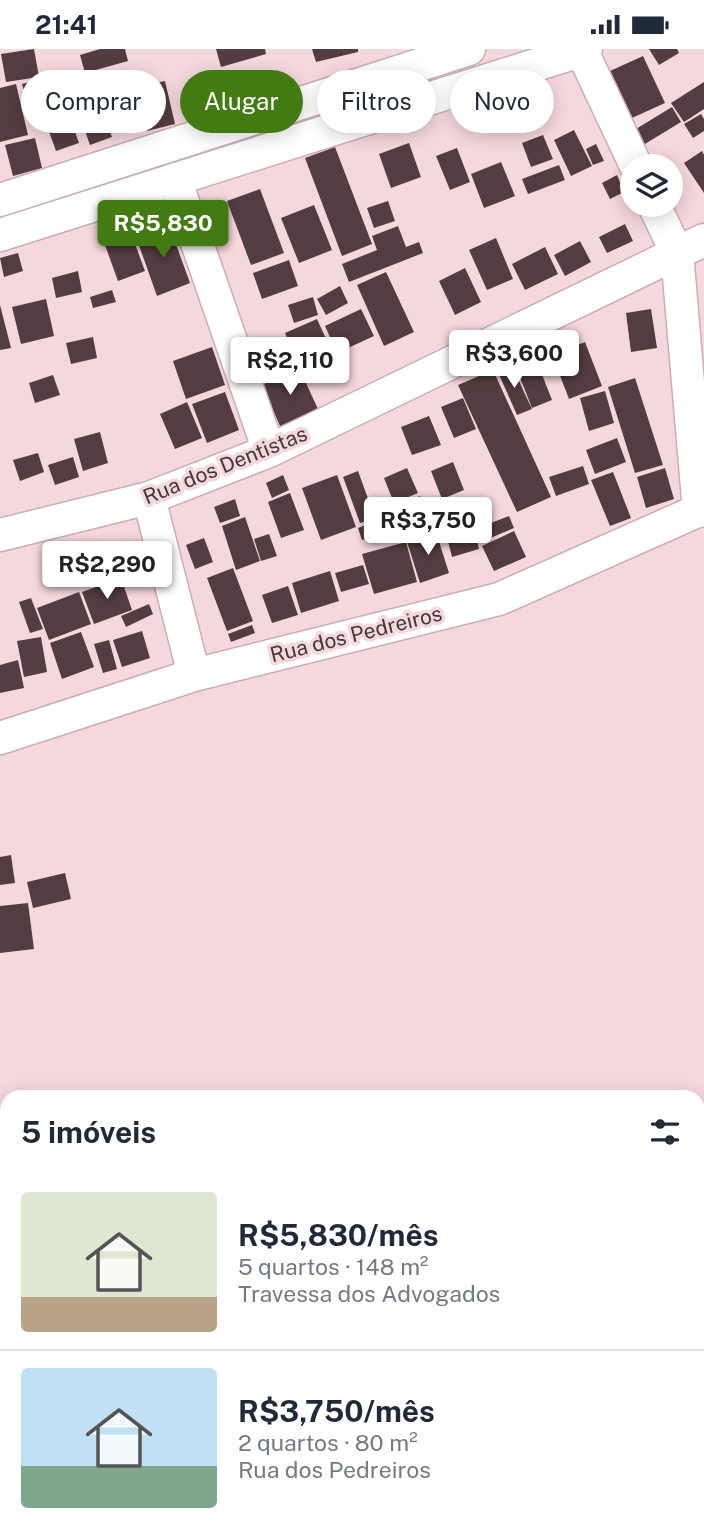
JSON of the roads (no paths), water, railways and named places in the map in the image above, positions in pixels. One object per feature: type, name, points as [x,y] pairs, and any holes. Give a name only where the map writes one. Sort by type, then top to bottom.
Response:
[{"type":"street","points":[[0,200],[469,49]]},
{"type":"street","points":[[0,235],[583,50],[631,154]]},
{"type":"street","points":[[175,179],[269,451]]},
{"type":"street","points":[[664,217],[690,247],[701,510]]},
{"type":"street","name":"Rua dos Dentistas","points":[[0,535],[149,498],[269,451],[690,247]]},
{"type":"street","points":[[149,498],[194,675]]},
{"type":"street","name":"Rua dos Pedreiros","points":[[0,738],[194,675],[499,599],[701,510]]}]
